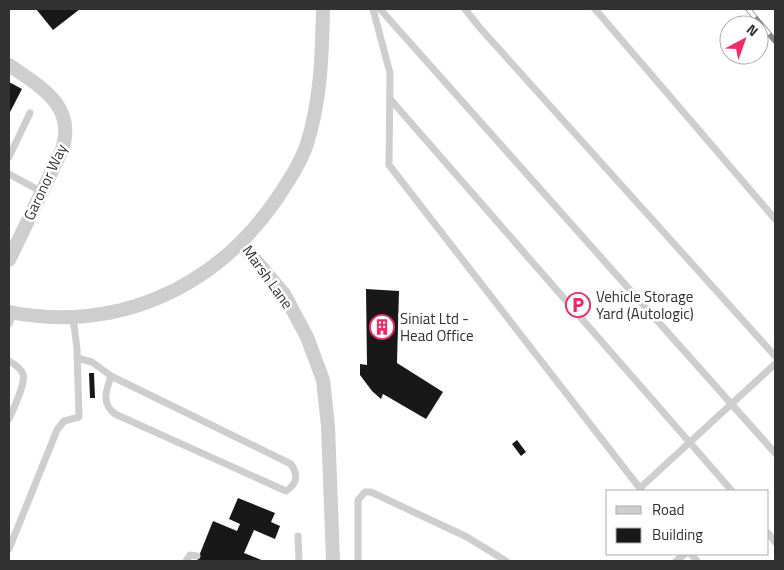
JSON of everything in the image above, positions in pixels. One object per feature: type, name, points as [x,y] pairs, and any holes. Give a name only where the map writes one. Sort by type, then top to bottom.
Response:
[{"type":"street","name":"Marsh Lane","points":[[323,9],[321,80],[306,146],[289,181],[259,224],[241,244],[284,294],[307,337],[323,380],[328,426],[333,561]]},
{"type":"street","name":"Garonor Way","points":[[9,65],[46,90],[58,107],[65,126],[65,140],[62,150],[9,260]]},
{"type":"street","points":[[10,316],[89,316],[118,311],[157,298],[189,283],[241,244]]},
{"type":"lane","points":[[373,9],[390,73],[391,100],[388,160],[393,173],[641,490],[775,364]]},
{"type":"lane","points":[[380,9],[775,453]]},
{"type":"lane","points":[[465,9],[775,356]]},
{"type":"lane","points":[[594,9],[775,219]]},
{"type":"lane","points":[[391,100],[731,490]]},
{"type":"lane","points":[[9,157],[30,113]]},
{"type":"lane","points":[[9,174],[42,192]]},
{"type":"lane","points":[[9,549],[57,430],[64,421],[79,417],[77,358],[73,316]]},
{"type":"lane","points":[[77,358],[92,362],[111,376],[291,464],[296,472],[295,482],[286,491],[115,414],[108,408],[106,402],[106,392],[111,376]]},
{"type":"lane","points":[[9,361],[23,372],[24,380],[9,419]]},
{"type":"lane","points":[[358,561],[358,500],[366,492],[371,492],[467,538],[506,561]]},
{"type":"lane","points":[[298,536],[299,561]]},
{"type":"lane","points":[[186,561],[190,555],[197,556]]},
{"type":"building","points":[[36,9],[80,9],[53,30]]},
{"type":"building","points":[[9,82],[22,89],[9,114]]},
{"type":"building","name":"Siniat Ltd - Head Office","points":[[366,289],[399,291],[397,363],[443,392],[426,419],[383,394],[381,399],[372,391],[360,375],[360,364],[367,365]]},
{"type":"building","points":[[89,373],[94,373],[95,398],[90,398]]},
{"type":"building","points":[[517,440],[526,452],[521,456],[512,444]]},
{"type":"building","points":[[238,498],[275,513],[271,522],[280,526],[275,539],[254,530],[244,553],[264,561],[197,561],[213,521],[237,531],[240,524],[229,519]]},
{"type":"railway","points":[[748,9],[775,41]]},
{"type":"place","name":"Vehicle Storage Yard (Autologic)","points":[[578,305]]},
{"type":"place","name":"Siniat Ltd - Head Office","points":[[382,327]]}]
